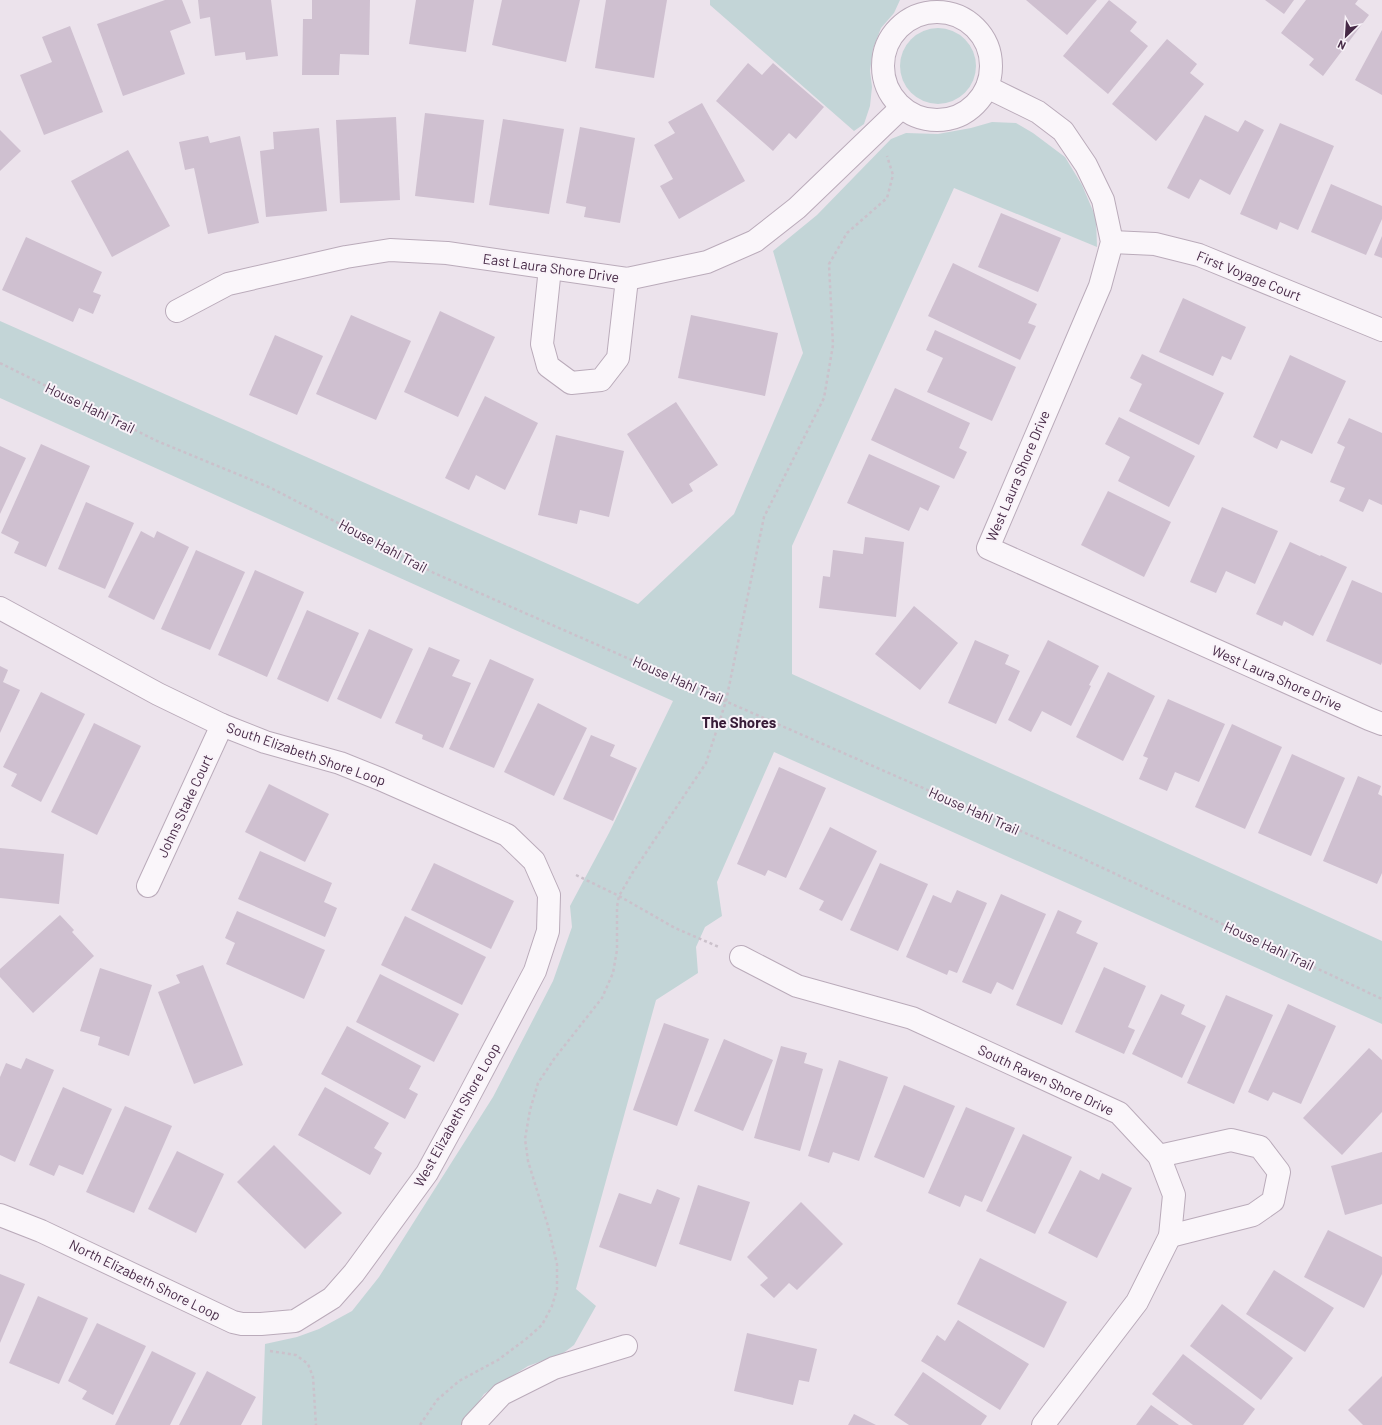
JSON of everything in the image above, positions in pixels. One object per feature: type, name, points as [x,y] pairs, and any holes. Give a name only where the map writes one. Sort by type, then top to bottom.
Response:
[{"type":"street","points":[[922,6],[962,17],[979,31],[989,49],[992,69],[988,87],[975,106],[957,117],[936,121],[915,116],[901,108],[886,86],[882,65],[886,44],[903,22],[922,6]]},
{"type":"street","name":"West Laura Shore Drive","points":[[988,87],[1038,112],[1063,131],[1086,165],[1104,200],[1112,242],[1100,286],[988,548],[1382,724]]},
{"type":"street","name":"East Laura Shore Drive","points":[[177,311],[228,284],[346,257],[390,250],[447,253],[627,279],[707,262],[755,241],[797,208],[901,108]]},
{"type":"street","name":"First Voyage Court","points":[[1112,242],[1155,244],[1199,254],[1382,330]]},
{"type":"street","points":[[550,268],[542,344],[548,366],[571,383],[601,380],[618,358],[627,279]]},
{"type":"street","name":"South Elizabeth Shore Loop","points":[[0,608],[158,694],[222,725],[265,742],[340,763],[507,835],[534,861],[549,894]]},
{"type":"street","name":"Johns Stake Court","points":[[148,886],[222,725]]},
{"type":"street","name":"West Elizabeth Shore Loop","points":[[295,1321],[332,1298],[354,1273],[427,1174],[535,971],[548,932],[549,894]]},
{"type":"street","name":"South Raven Shore Drive","points":[[741,957],[796,986],[912,1018],[1119,1113],[1159,1156],[1174,1195],[1170,1236],[1137,1302],[1043,1425]]},
{"type":"street","points":[[1159,1156],[1231,1140],[1260,1147],[1279,1172],[1272,1201],[1253,1215],[1170,1236]]},
{"type":"street","name":"North Elizabeth Shore Loop","points":[[0,1215],[41,1231],[233,1322],[242,1324],[261,1324],[295,1321]]},
{"type":"street","points":[[473,1425],[502,1394],[554,1368],[626,1346]]},
{"type":"path","points":[[420,1425],[438,1400],[459,1381],[498,1360],[542,1325],[552,1306],[557,1289],[557,1264],[548,1226],[528,1161],[525,1138],[530,1110],[538,1083],[554,1059],[602,998],[613,973],[617,950],[617,907],[619,896],[633,872],[706,763],[726,701],[764,518],[824,398],[833,345],[829,264],[847,233],[887,198],[893,175],[886,153],[869,139]]},
{"type":"path","name":"House Hahl Trail","points":[[0,363],[157,441],[271,488],[434,573],[1073,854],[1382,999]]},
{"type":"path","points":[[576,875],[619,896],[675,928],[741,957]]},
{"type":"path","points":[[270,1351],[296,1355],[308,1364],[313,1377],[316,1425]]},
{"type":"shaded area","points":[[710,0],[900,0],[894,13],[881,28],[873,49],[870,71],[872,87],[870,106],[864,124],[854,131],[710,5]]},
{"type":"shaded area","points":[[931,28],[945,28],[959,34],[970,45],[976,59],[976,73],[973,81],[965,93],[959,98],[945,104],[931,104],[917,98],[906,87],[900,73],[900,59],[906,45],[917,34]]},
{"type":"shaded area","points":[[992,122],[1016,123],[1033,133],[1065,157],[1082,185],[1096,218],[1097,247],[954,188],[792,546],[792,674],[1382,941],[1382,1024],[774,752],[717,882],[722,916],[705,927],[696,947],[698,973],[656,1000],[576,1289],[596,1306],[574,1345],[562,1354],[528,1366],[484,1394],[463,1425],[262,1425],[265,1344],[297,1337],[319,1329],[352,1311],[379,1277],[493,1097],[553,981],[572,927],[570,906],[609,833],[673,701],[0,398],[0,321],[638,604],[734,514],[803,353],[773,251],[817,215],[891,139],[906,133],[938,134],[971,128]]},
{"type":"building","points":[[165,0],[182,0],[191,23],[170,31],[185,74],[123,96],[97,24]]},
{"type":"building","points":[[198,0],[271,0],[278,56],[246,60],[245,52],[215,56],[210,17],[200,19]]},
{"type":"building","points":[[312,0],[370,0],[369,55],[340,54],[339,75],[302,75],[303,19],[312,19]]},
{"type":"building","points":[[416,0],[474,0],[466,52],[409,44]]},
{"type":"building","points":[[502,0],[580,0],[566,62],[492,45]]},
{"type":"building","points":[[606,0],[667,0],[654,78],[595,68]]},
{"type":"building","points":[[1026,0],[1097,0],[1067,35]]},
{"type":"building","points":[[1109,0],[1137,22],[1130,31],[1148,46],[1108,94],[1063,56]]},
{"type":"building","points":[[1265,0],[1294,0],[1284,14]]},
{"type":"building","points":[[1306,0],[1358,0],[1355,4],[1369,15],[1323,76],[1309,65],[1314,59],[1281,33]]},
{"type":"building","points":[[70,26],[103,112],[44,135],[20,75],[52,62],[42,37]]},
{"type":"building","points":[[1382,30],[1382,95],[1355,80]]},
{"type":"building","points":[[1167,39],[1197,64],[1190,73],[1204,84],[1156,141],[1112,104]]},
{"type":"building","points":[[748,63],[762,75],[773,63],[824,107],[796,139],[789,133],[773,151],[716,101]]},
{"type":"building","points":[[702,103],[745,181],[679,219],[660,186],[673,179],[654,145],[675,133],[668,122]]},
{"type":"building","points":[[425,113],[484,120],[474,203],[415,196]]},
{"type":"building","points":[[1205,115],[1238,132],[1245,120],[1264,130],[1230,195],[1200,179],[1189,199],[1167,188]]},
{"type":"building","points":[[396,117],[400,200],[340,203],[336,120]]},
{"type":"building","points":[[503,119],[564,129],[549,214],[489,205]]},
{"type":"building","points":[[1280,123],[1334,146],[1298,230],[1280,222],[1277,230],[1240,214]]},
{"type":"building","points":[[580,127],[635,138],[620,223],[584,217],[586,207],[566,203]]},
{"type":"building","points":[[319,128],[327,211],[266,217],[260,151],[274,149],[273,132]]},
{"type":"building","points":[[0,130],[21,151],[0,171]]},
{"type":"building","points":[[208,136],[210,143],[240,136],[259,223],[208,234],[194,168],[185,170],[179,142]]},
{"type":"building","points":[[128,150],[170,226],[112,257],[71,181]]},
{"type":"building","points":[[1331,184],[1382,206],[1382,219],[1366,255],[1311,232]]},
{"type":"building","points":[[1001,213],[1061,238],[1038,292],[978,267]]},
{"type":"building","points":[[1382,236],[1382,258],[1374,255]]},
{"type":"building","points":[[26,237],[102,272],[93,292],[101,295],[93,314],[79,308],[73,322],[2,290]]},
{"type":"building","points":[[953,263],[1037,304],[1028,323],[1036,326],[1020,360],[928,316]]},
{"type":"building","points":[[1183,298],[1246,327],[1231,360],[1222,356],[1213,376],[1159,352]]},
{"type":"building","points":[[440,311],[495,337],[458,417],[404,392]]},
{"type":"building","points":[[351,315],[411,341],[376,420],[316,394]]},
{"type":"building","points":[[691,315],[778,333],[765,396],[678,378]]},
{"type":"building","points":[[935,330],[1016,367],[992,421],[927,392],[943,358],[926,350]]},
{"type":"building","points":[[275,335],[323,356],[297,415],[249,395]]},
{"type":"building","points":[[1142,354],[1224,393],[1199,445],[1129,411],[1142,384],[1130,378]]},
{"type":"building","points":[[1290,355],[1346,381],[1312,454],[1281,440],[1277,449],[1253,437]]},
{"type":"building","points":[[895,388],[970,423],[959,448],[967,452],[954,479],[871,440]]},
{"type":"building","points":[[485,396],[538,423],[505,490],[476,475],[469,490],[445,478]]},
{"type":"building","points":[[676,402],[718,465],[689,484],[693,491],[672,504],[627,434]]},
{"type":"building","points":[[1119,417],[1195,456],[1169,507],[1118,481],[1130,457],[1105,444]]},
{"type":"building","points":[[1349,418],[1382,433],[1382,505],[1369,499],[1363,512],[1339,501],[1345,488],[1330,482],[1345,447],[1337,443]]},
{"type":"building","points":[[556,435],[624,451],[609,517],[580,510],[577,524],[538,515]]},
{"type":"building","points":[[41,444],[90,466],[46,567],[14,553],[19,542],[1,533]]},
{"type":"building","points":[[0,446],[26,458],[0,514]]},
{"type":"building","points":[[869,454],[940,486],[928,511],[920,507],[909,531],[847,503]]},
{"type":"building","points":[[1108,491],[1171,522],[1144,577],[1081,545]]},
{"type":"building","points":[[86,502],[134,523],[105,589],[58,569]]},
{"type":"building","points":[[1222,507],[1278,531],[1255,584],[1226,571],[1216,593],[1190,582]]},
{"type":"building","points":[[141,531],[154,538],[157,531],[189,547],[154,620],[108,597]]},
{"type":"building","points":[[865,537],[904,542],[896,617],[819,608],[823,576],[830,577],[833,550],[863,554]]},
{"type":"building","points":[[1290,542],[1347,567],[1313,636],[1284,621],[1282,626],[1256,614]]},
{"type":"building","points":[[196,550],[245,572],[210,650],[161,629]]},
{"type":"building","points":[[255,570],[304,592],[267,677],[218,655]]},
{"type":"building","points":[[1352,580],[1382,593],[1381,665],[1326,641]]},
{"type":"building","points":[[914,606],[958,643],[920,690],[875,654]]},
{"type":"building","points":[[307,610],[359,633],[328,702],[277,679]]},
{"type":"building","points":[[369,629],[413,649],[381,719],[337,699]]},
{"type":"building","points":[[975,640],[1009,655],[1005,664],[1020,671],[996,724],[948,703]]},
{"type":"building","points":[[1048,640],[1099,666],[1089,685],[1091,686],[1071,726],[1042,711],[1031,732],[1008,720]]},
{"type":"building","points":[[429,647],[460,660],[452,676],[471,683],[443,748],[422,739],[423,735],[395,723]]},
{"type":"building","points":[[490,659],[534,679],[494,768],[449,749]]},
{"type":"building","points":[[0,666],[8,670],[3,682],[20,690],[0,733]]},
{"type":"building","points":[[1108,672],[1155,696],[1123,761],[1076,737]]},
{"type":"building","points":[[41,692],[85,714],[41,802],[11,786],[17,774],[3,767]]},
{"type":"building","points":[[1168,699],[1225,724],[1199,782],[1175,772],[1167,791],[1139,779],[1148,758],[1143,756]]},
{"type":"building","points":[[538,703],[587,728],[554,796],[504,772]]},
{"type":"building","points":[[94,723],[141,746],[97,835],[51,812]]},
{"type":"building","points":[[1232,724],[1282,747],[1245,829],[1195,807]]},
{"type":"building","points":[[591,735],[615,745],[610,756],[637,768],[613,821],[563,799]]},
{"type":"building","points":[[1292,754],[1345,778],[1311,856],[1258,833]]},
{"type":"building","points":[[779,767],[826,788],[786,878],[768,870],[765,876],[737,864]]},
{"type":"building","points":[[1358,776],[1381,786],[1378,794],[1382,796],[1382,873],[1377,884],[1323,861]]},
{"type":"building","points":[[269,784],[329,814],[305,862],[245,832]]},
{"type":"building","points":[[830,827],[877,851],[842,921],[819,910],[824,901],[799,889]]},
{"type":"building","points":[[0,848],[64,854],[59,904],[0,898]]},
{"type":"building","points":[[260,851],[332,883],[324,902],[337,908],[325,937],[238,899]]},
{"type":"building","points":[[434,863],[514,901],[491,949],[411,910]]},
{"type":"building","points":[[880,863],[928,884],[898,951],[850,930]]},
{"type":"building","points":[[957,890],[987,903],[957,973],[949,970],[947,975],[906,957],[933,895],[951,903]]},
{"type":"building","points":[[1001,894],[1046,914],[1013,990],[997,982],[991,994],[962,982]]},
{"type":"building","points":[[1058,910],[1082,921],[1076,933],[1098,943],[1062,1025],[1016,1005]]},
{"type":"building","points":[[237,911],[325,950],[304,999],[226,964],[235,943],[225,938]]},
{"type":"building","points":[[60,915],[74,930],[72,932],[94,956],[33,1013],[0,977],[0,969]]},
{"type":"building","points":[[405,916],[486,957],[462,1005],[381,965]]},
{"type":"building","points":[[203,965],[243,1065],[194,1084],[158,992],[180,983],[176,975]]},
{"type":"building","points":[[1104,967],[1146,986],[1128,1027],[1135,1030],[1124,1054],[1075,1032]]},
{"type":"building","points":[[100,968],[152,985],[129,1056],[98,1045],[100,1037],[80,1031]]},
{"type":"building","points":[[380,974],[459,1014],[434,1062],[356,1022]]},
{"type":"building","points":[[1161,994],[1185,1005],[1181,1014],[1206,1026],[1182,1078],[1132,1054]]},
{"type":"building","points":[[1226,995],[1273,1015],[1234,1104],[1187,1083]]},
{"type":"building","points":[[1288,1004],[1336,1026],[1301,1104],[1273,1092],[1268,1101],[1248,1092]]},
{"type":"building","points":[[664,1023],[709,1039],[677,1126],[633,1110]]},
{"type":"building","points":[[347,1026],[421,1066],[409,1089],[418,1094],[405,1119],[321,1074]]},
{"type":"building","points":[[724,1039],[773,1060],[743,1131],[694,1111]]},
{"type":"building","points":[[781,1046],[807,1053],[804,1063],[823,1069],[800,1151],[754,1138]]},
{"type":"building","points":[[1369,1048],[1382,1060],[1382,1112],[1342,1155],[1303,1118]]},
{"type":"building","points":[[26,1058],[54,1070],[15,1162],[0,1155],[0,1077],[6,1063],[21,1069]]},
{"type":"building","points":[[839,1060],[888,1077],[859,1161],[833,1152],[829,1163],[808,1156]]},
{"type":"building","points":[[904,1085],[955,1106],[924,1178],[874,1157]]},
{"type":"building","points":[[63,1087],[112,1109],[83,1175],[59,1165],[54,1176],[29,1165]]},
{"type":"building","points":[[325,1087],[389,1123],[374,1148],[382,1153],[370,1175],[298,1135]]},
{"type":"building","points":[[125,1106],[172,1126],[134,1213],[86,1192]]},
{"type":"building","points":[[966,1107],[1015,1128],[982,1202],[965,1195],[960,1207],[928,1193]]},
{"type":"building","points":[[1023,1134],[1072,1157],[1035,1234],[986,1211]]},
{"type":"building","points":[[274,1145],[342,1213],[305,1249],[237,1182]]},
{"type":"building","points":[[177,1151],[224,1174],[196,1233],[148,1209]]},
{"type":"building","points":[[1382,1152],[1382,1204],[1345,1215],[1331,1166]]},
{"type":"building","points":[[1080,1170],[1099,1180],[1102,1173],[1132,1188],[1097,1258],[1048,1233]]},
{"type":"building","points":[[698,1185],[750,1202],[731,1261],[679,1244]]},
{"type":"building","points":[[657,1189],[680,1198],[656,1267],[599,1247],[619,1193],[651,1204]]},
{"type":"building","points":[[801,1202],[843,1244],[797,1290],[789,1283],[774,1298],[760,1285],[768,1278],[747,1257]]},
{"type":"building","points":[[1328,1230],[1382,1257],[1382,1274],[1364,1308],[1304,1277]]},
{"type":"building","points":[[980,1258],[1067,1302],[1044,1348],[957,1304]]},
{"type":"building","points":[[1274,1270],[1334,1308],[1305,1352],[1246,1314]]},
{"type":"building","points":[[0,1274],[25,1284],[0,1343]]},
{"type":"building","points":[[38,1296],[88,1318],[59,1384],[9,1363]]},
{"type":"building","points":[[1222,1304],[1293,1358],[1261,1400],[1190,1346]]},
{"type":"building","points":[[958,1320],[1029,1364],[1000,1410],[921,1361],[937,1335],[945,1341]]},
{"type":"building","points":[[97,1323],[146,1346],[113,1415],[82,1399],[87,1391],[68,1381]]},
{"type":"building","points":[[747,1333],[817,1349],[809,1382],[799,1380],[793,1405],[734,1391]]},
{"type":"building","points":[[152,1351],[196,1373],[170,1425],[115,1425]]},
{"type":"building","points":[[1183,1354],[1255,1409],[1243,1425],[1193,1425],[1152,1394]]},
{"type":"building","points":[[207,1371],[256,1397],[241,1425],[179,1425]]},
{"type":"building","points":[[923,1372],[987,1416],[981,1425],[909,1425],[894,1415]]},
{"type":"building","points":[[1382,1376],[1382,1425],[1363,1425],[1348,1410]]},
{"type":"building","points":[[1151,1405],[1179,1425],[1136,1425]]},
{"type":"building","points":[[854,1414],[876,1425],[848,1425]]},
{"type":"district","name":"The Shores","points":[[739,723]]}]
